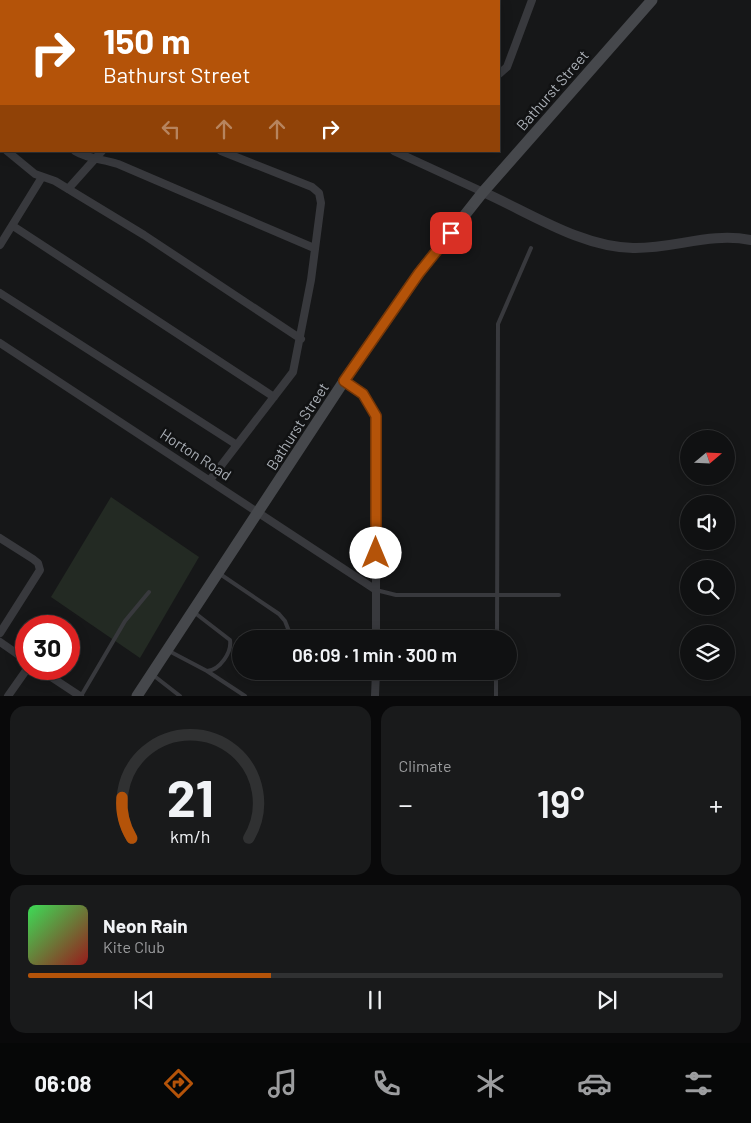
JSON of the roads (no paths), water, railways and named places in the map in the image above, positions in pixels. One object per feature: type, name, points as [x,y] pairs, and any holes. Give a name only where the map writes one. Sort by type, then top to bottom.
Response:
[{"type":"main road","name":"Bathurst Street","points":[[138,696],[344,381],[419,273],[483,192],[652,0]]},
{"type":"street","points":[[500,73],[507,67],[532,0]]},
{"type":"street","points":[[76,152],[84,157],[99,154],[314,248]]},
{"type":"street","points":[[210,480],[294,372],[311,280],[320,203],[316,189],[224,152]]},
{"type":"street","points":[[396,152],[580,237],[614,246],[641,248],[718,237],[751,240]]},
{"type":"street","points":[[13,153],[42,177],[55,181],[144,235],[301,339]]},
{"type":"street","points":[[68,189],[99,154]]},
{"type":"street","points":[[0,245],[42,177]]},
{"type":"street","points":[[13,226],[274,397]]},
{"type":"street","points":[[0,293],[236,445]]},
{"type":"street","name":"Horton Road","points":[[0,343],[259,511],[376,590]]},
{"type":"street","points":[[344,381],[363,394],[376,416],[376,630]]},
{"type":"street","points":[[0,538],[38,563],[40,570],[0,633]]},
{"type":"street","points":[[0,642],[15,652]]},
{"type":"street","points":[[8,696],[19,680]]},
{"type":"street","points":[[56,680],[81,696]]},
{"type":"street","points":[[376,680],[376,696]]},
{"type":"lane","points":[[497,630],[498,324],[531,248]]},
{"type":"lane","points":[[218,573],[279,614],[285,621],[288,630]]},
{"type":"lane","points":[[376,590],[387,594],[559,595]]},
{"type":"lane","points":[[81,696],[122,626],[148,592]]},
{"type":"lane","points":[[193,612],[228,637],[231,643],[219,667],[207,671]]},
{"type":"lane","points":[[167,650],[207,671],[245,696]]},
{"type":"lane","points":[[152,674],[180,696]]},
{"type":"lane","points":[[496,680],[496,696]]}]
